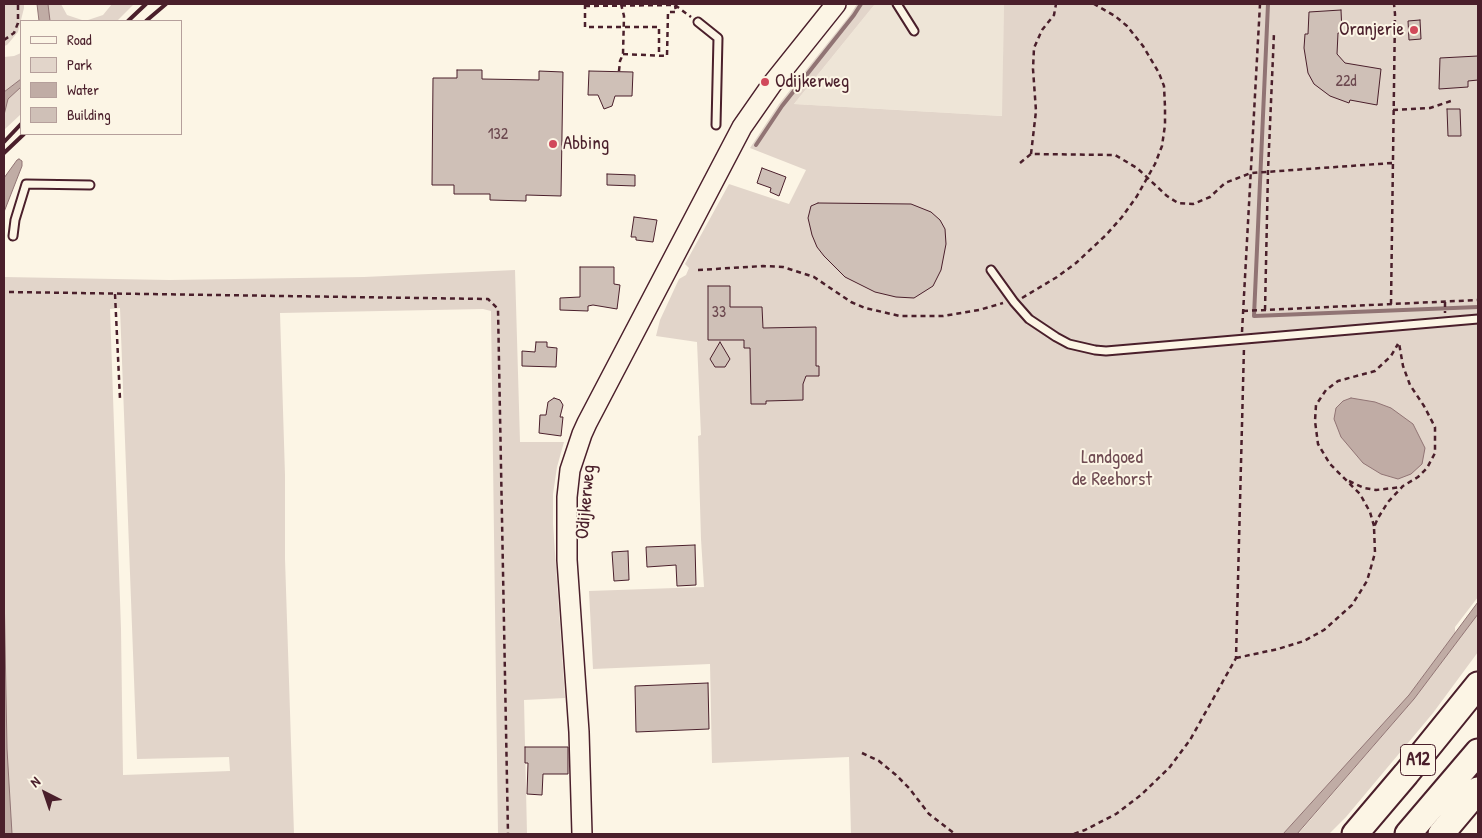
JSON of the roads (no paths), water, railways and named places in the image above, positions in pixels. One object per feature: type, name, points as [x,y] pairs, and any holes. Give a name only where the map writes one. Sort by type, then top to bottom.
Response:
[{"type":"highway","name":"A12","points":[[1355,834],[1478,685]]},
{"type":"highway","name":"A12","points":[[1408,834],[1478,752]]},
{"type":"highway","points":[[1441,834],[1478,790]]},
{"type":"street","name":"Odijkerweg","points":[[582,834],[579,732],[567,560],[567,497],[570,470],[587,423],[742,127],[772,84],[836,4]]},
{"type":"lane","points":[[897,4],[914,31]]},
{"type":"lane","points":[[698,22],[718,38],[716,125]]},
{"type":"lane","points":[[13,236],[15,220],[26,184],[90,185]]},
{"type":"lane","points":[[991,270],[1029,319],[1069,344],[1095,350],[1106,351],[1478,319]]},
{"type":"water","points":[[37,4],[48,4],[50,20],[39,20]]},
{"type":"water","points":[[20,80],[20,88],[8,99],[4,115],[4,92]]},
{"type":"water","points":[[19,159],[22,161],[22,166],[4,212],[4,178]]},
{"type":"water","points":[[1351,398],[1375,402],[1391,408],[1413,424],[1425,448],[1422,464],[1411,474],[1398,479],[1381,474],[1363,463],[1341,437],[1334,419],[1336,408],[1343,401]]},
{"type":"water","points":[[4,586],[7,749],[12,834],[4,834]]},
{"type":"water","points":[[1478,602],[1478,614],[1414,699],[1297,834],[1283,834],[1409,695]]},
{"type":"waterway","points":[[756,145],[782,106],[861,4]]},
{"type":"waterway","points":[[1268,4],[1254,316],[1478,307]]},
{"type":"railway","points":[[129,20],[146,4]]},
{"type":"railway","points":[[147,20],[166,4]]},
{"type":"railway","points":[[4,142],[20,125]]},
{"type":"railway","points":[[4,153],[23,135]]},
{"type":"place","name":"Oranjerie","points":[[1414,30]]},
{"type":"place","name":"Odijkerweg","points":[[765,82]]},
{"type":"place","name":"Abbing","points":[[553,144]]},
{"type":"park label","name":"Landgoed de Reehorst","points":[[1112,469]]}]
